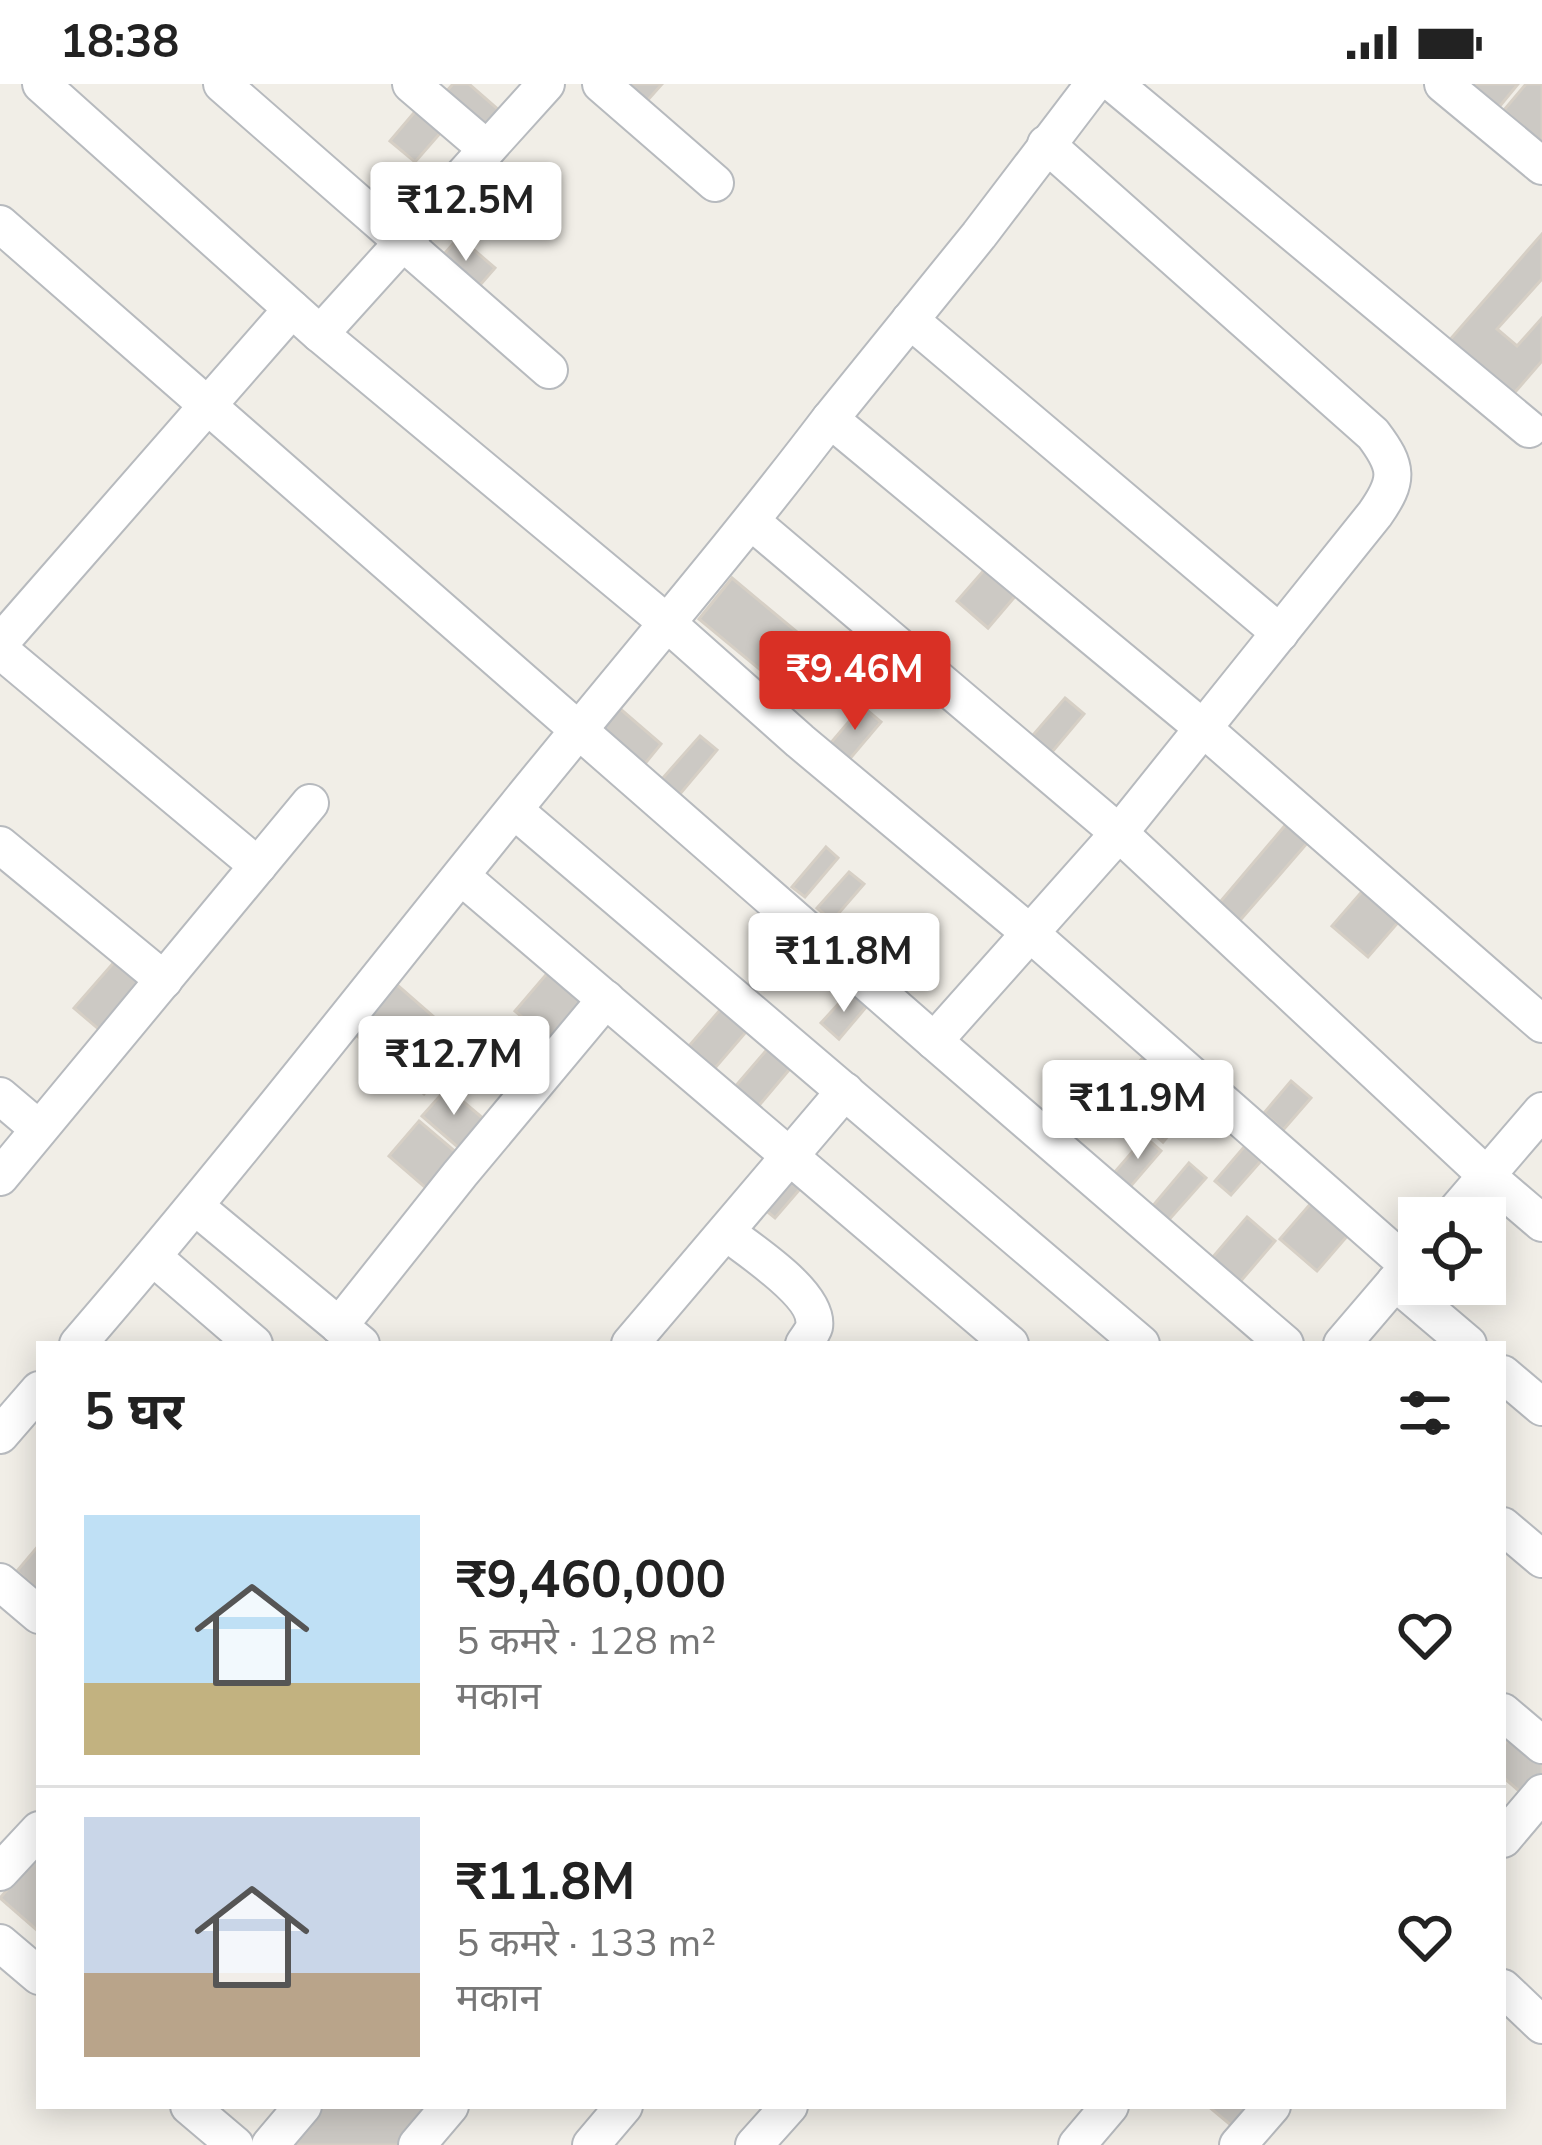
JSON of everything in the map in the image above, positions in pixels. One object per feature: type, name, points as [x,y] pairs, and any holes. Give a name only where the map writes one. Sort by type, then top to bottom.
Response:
[{"type":"street","points":[[41,84],[320,334],[1031,934],[1398,1259]]},
{"type":"street","points":[[222,84],[548,370]]},
{"type":"street","points":[[411,84],[487,149]]},
{"type":"street","points":[[320,334],[547,84]]},
{"type":"street","points":[[601,84],[715,183]]},
{"type":"street","points":[[82,1341],[196,1207],[514,809],[752,522],[1094,84]]},
{"type":"street","points":[[1114,84],[1529,429]]},
{"type":"street","points":[[1443,84],[1542,166]]},
{"type":"street","points":[[934,1041],[1119,833],[1388,495],[1394,480],[1389,454],[1373,434],[1046,144]]},
{"type":"street","points":[[0,224],[1283,1341]]},
{"type":"street","points":[[258,866],[0,646],[292,309]]},
{"type":"street","points":[[910,320],[1280,633]]},
{"type":"street","points":[[830,419],[1204,729],[1542,1024]]},
{"type":"street","points":[[752,522],[1119,833],[1542,1223]]},
{"type":"street","points":[[0,1177],[310,803]]},
{"type":"street","points":[[514,809],[1137,1341]]},
{"type":"street","points":[[0,845],[164,980]]},
{"type":"street","points":[[462,877],[1007,1341]]},
{"type":"street","points":[[196,1207],[350,1335],[485,1143],[606,999]]},
{"type":"street","points":[[633,1341],[845,1091]]},
{"type":"street","points":[[0,1096],[40,1130]]},
{"type":"street","points":[[1468,1197],[1542,1111]]},
{"type":"street","points":[[726,1232],[802,1294],[812,1311],[814,1329],[806,1341]]},
{"type":"street","points":[[153,1257],[251,1341]]},
{"type":"street","points":[[1345,1341],[1398,1280]]},
{"type":"street","points":[[1437,1305],[1466,1341]]},
{"type":"street","points":[[1506,1377],[1542,1407]]},
{"type":"street","points":[[0,1435],[34,1404]]},
{"type":"street","points":[[1506,1529],[1542,1559]]},
{"type":"street","points":[[0,1582],[36,1612]]},
{"type":"street","points":[[1506,1715],[1542,1745]]},
{"type":"street","points":[[1506,1834],[1542,1792]]},
{"type":"street","points":[[0,1872],[36,1833]]},
{"type":"street","points":[[0,1943],[36,1973]]},
{"type":"street","points":[[1506,1991],[1542,2025]]},
{"type":"street","points":[[193,2109],[235,2145]]},
{"type":"street","points":[[270,2145],[300,2109]]},
{"type":"street","points":[[417,2145],[447,2109]]},
{"type":"street","points":[[591,2145],[622,2109]]},
{"type":"street","points":[[754,2145],[786,2109]]},
{"type":"street","points":[[1077,2145],[1107,2109]]},
{"type":"building","points":[[453,84],[469,84],[500,111],[483,129],[443,95]]},
{"type":"building","points":[[624,84],[662,84],[646,102]]},
{"type":"building","points":[[1472,84],[1518,84],[1499,107]]},
{"type":"building","points":[[1526,84],[1542,84],[1542,143],[1504,110]]},
{"type":"building","points":[[425,100],[450,122],[415,162],[390,141]]},
{"type":"building","points":[[1542,234],[1542,279],[1497,329],[1517,346],[1542,318],[1542,361],[1510,398],[1447,343]]},
{"type":"building","points":[[459,237],[495,268],[474,292],[438,261]]},
{"type":"building","points":[[992,561],[1023,587],[988,628],[957,601]]},
{"type":"building","points":[[732,578],[809,642],[775,682],[699,619]]},
{"type":"building","points":[[1065,698],[1084,714],[1046,759],[1027,742]]},
{"type":"building","points":[[862,706],[881,722],[848,761],[829,745]]},
{"type":"building","points":[[618,707],[661,744],[643,766],[599,729]]},
{"type":"building","points":[[700,736],[717,750],[680,794],[662,779]]},
{"type":"building","points":[[1288,822],[1309,841],[1236,925],[1215,908]]},
{"type":"building","points":[[826,847],[838,858],[805,897],[792,887]]},
{"type":"building","points":[[849,872],[864,884],[832,921],[817,908]]},
{"type":"building","points":[[1365,888],[1401,919],[1368,957],[1332,926]]},
{"type":"building","points":[[123,952],[150,975],[102,1032],[74,1008]]},
{"type":"building","points":[[556,963],[595,996],[554,1044],[515,1011]]},
{"type":"building","points":[[396,984],[466,1045],[424,1094],[354,1033]]},
{"type":"building","points":[[850,991],[867,1006],[839,1039],[821,1023]]},
{"type":"building","points":[[732,996],[758,1018],[715,1068],[689,1046]]},
{"type":"building","points":[[777,1038],[800,1057],[756,1109],[733,1089]]},
{"type":"building","points":[[1145,1055],[1158,1066],[1121,1110],[1108,1098]]},
{"type":"building","points":[[1291,1081],[1311,1098],[1283,1130],[1264,1113]]},
{"type":"building","points":[[1185,1087],[1199,1099],[1163,1142],[1148,1129]]},
{"type":"building","points":[[447,1088],[485,1120],[460,1149],[422,1116]]},
{"type":"building","points":[[419,1121],[458,1154],[427,1189],[389,1156]]},
{"type":"building","points":[[1145,1137],[1161,1151],[1130,1187],[1114,1173]]},
{"type":"building","points":[[1251,1139],[1267,1154],[1231,1195],[1215,1181]]},
{"type":"building","points":[[786,1162],[807,1181],[775,1218],[753,1200]]},
{"type":"building","points":[[1189,1163],[1206,1178],[1167,1222],[1151,1208]]},
{"type":"building","points":[[1312,1202],[1349,1234],[1317,1271],[1280,1239]]},
{"type":"building","points":[[1247,1217],[1275,1241],[1240,1282],[1212,1258]]},
{"type":"building","points":[[36,1549],[36,1588],[17,1571]]},
{"type":"building","points":[[1514,1733],[1542,1757],[1542,1778],[1526,1797],[1506,1780],[1506,1742]]},
{"type":"building","points":[[36,1856],[36,1929],[0,1898]]},
{"type":"building","points":[[307,2109],[426,2109],[436,2118],[412,2145],[282,2145]]},
{"type":"building","points":[[1212,2109],[1258,2109],[1239,2132]]}]
